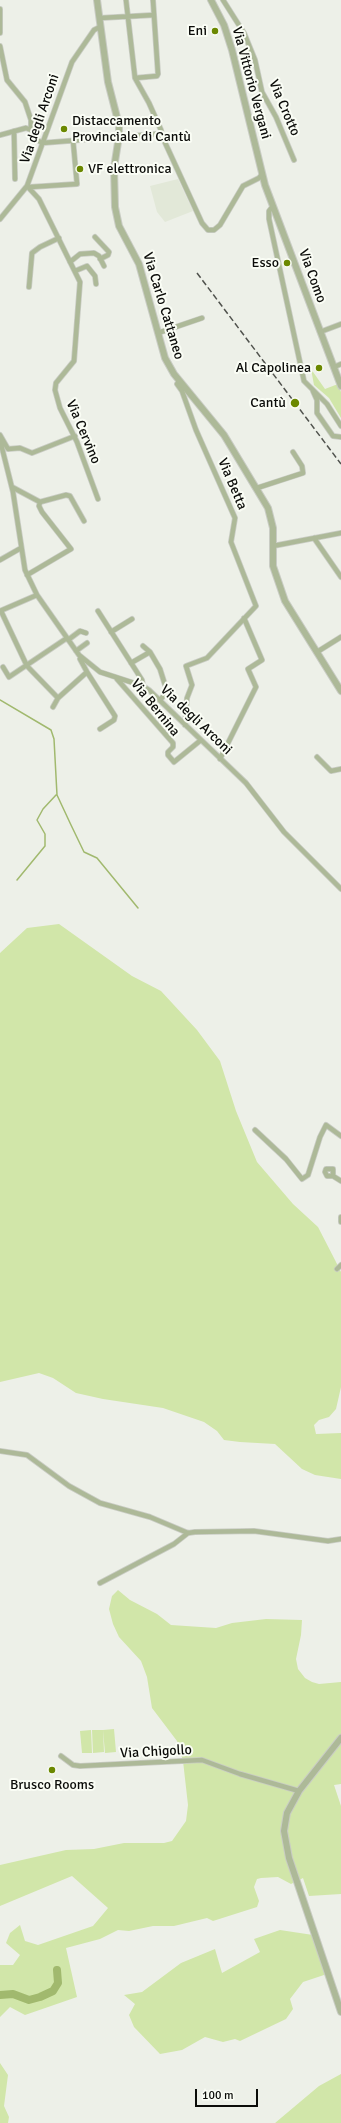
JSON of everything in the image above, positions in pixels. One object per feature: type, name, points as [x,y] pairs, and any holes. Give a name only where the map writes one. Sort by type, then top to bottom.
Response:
[{"type":"street","name":"Via Carlo Cattaneo","points":[[97,0],[109,88],[119,125],[119,136],[114,168],[115,207],[119,226],[139,264],[165,358],[179,380],[224,435],[257,488],[271,515],[273,566],[285,601],[341,691]]},
{"type":"street","points":[[126,0],[135,78],[149,103],[161,130],[162,136],[205,228],[210,230],[220,226],[243,186],[259,178],[262,174]]},
{"type":"street","points":[[135,78],[157,76],[158,74],[153,0]]},
{"type":"street","name":"Via Vittorio Vergani","points":[[211,0],[224,25],[232,50],[262,174]]},
{"type":"street","name":"Via Crotto","points":[[222,0],[244,33],[255,60],[262,92],[276,117],[294,160]]},
{"type":"street","points":[[0,8],[0,33]]},
{"type":"street","points":[[100,18],[154,15]]},
{"type":"street","name":"Via degli Arconi","points":[[0,219],[29,186],[42,143],[72,62],[94,30],[100,28]]},
{"type":"street","points":[[0,46],[7,80],[25,102],[31,120],[31,130],[36,139],[42,143],[119,136],[156,134],[162,136]]},
{"type":"street","points":[[0,135],[23,128],[31,130]]},
{"type":"street","points":[[14,131],[15,179]]},
{"type":"street","points":[[29,186],[77,184],[73,140]]},
{"type":"street","name":"Via Como","points":[[262,174],[341,386]]},
{"type":"street","points":[[251,181],[265,185]]},
{"type":"street","name":"Via Cervino","points":[[29,186],[38,199],[59,238],[75,271],[80,286],[74,360],[56,383],[55,388],[60,408],[75,436],[98,498]]},
{"type":"street","points":[[273,206],[269,211],[269,219],[303,375],[307,384],[327,404],[341,426]]},
{"type":"street","points":[[95,237],[109,252],[108,255],[100,258]]},
{"type":"street","points":[[29,287],[32,253],[40,247],[59,238]]},
{"type":"street","points":[[70,262],[80,254],[94,253],[100,258],[104,266]]},
{"type":"street","points":[[75,271],[87,266],[95,276],[96,284]]},
{"type":"street","points":[[158,333],[202,318]]},
{"type":"street","points":[[320,332],[341,324]]},
{"type":"street","points":[[334,366],[341,364]]},
{"type":"street","name":"Via Betta","points":[[179,380],[177,384],[182,391],[196,430],[235,518],[231,542],[256,606],[207,658],[186,666],[192,685],[187,698],[185,725]]},
{"type":"street","points":[[312,389],[316,398],[317,413],[334,436],[341,438]]},
{"type":"street","points":[[0,435],[8,449],[20,448],[32,453],[75,436]]},
{"type":"street","name":"Via degli Arconi","points":[[0,440],[12,487],[21,548],[27,575],[37,595],[77,653],[100,672],[117,679],[144,686],[160,700],[246,783],[284,832],[341,889]]},
{"type":"street","points":[[257,488],[303,473],[303,468],[293,452]]},
{"type":"street","points":[[12,487],[40,502],[66,495],[70,496],[84,521]]},
{"type":"street","points":[[27,575],[71,549],[42,512],[39,506],[40,502]]},
{"type":"street","points":[[273,546],[341,533]]},
{"type":"street","points":[[314,538],[341,576]]},
{"type":"street","points":[[0,560],[21,548]]},
{"type":"street","points":[[37,595],[0,611],[27,666],[58,698]]},
{"type":"street","points":[[98,611],[132,663],[144,686]]},
{"type":"street","points":[[220,759],[256,687],[248,669],[262,660],[244,618]]},
{"type":"street","points":[[111,632],[132,619]]},
{"type":"street","points":[[3,667],[9,677],[80,631],[84,630],[86,633]]},
{"type":"street","points":[[317,652],[341,637]]},
{"type":"street","points":[[87,643],[77,653],[87,672],[115,716],[114,720],[100,729]]},
{"type":"street","points":[[143,646],[150,652],[160,669],[166,688],[167,692],[160,700]]},
{"type":"street","points":[[132,663],[150,652]]},
{"type":"street","points":[[53,707],[58,698],[87,672]]},
{"type":"street","name":"Via Bernina","points":[[117,679],[173,744],[173,748],[168,752],[168,755],[174,762],[200,740]]},
{"type":"street","points":[[317,757],[330,771],[341,769]]},
{"type":"street","points":[[255,1130],[286,1159],[302,1179],[308,1175],[320,1137],[326,1125],[341,1136]]},
{"type":"street","points":[[333,1176],[341,1181]]},
{"type":"street","points":[[341,1217],[341,1222]]},
{"type":"street","points":[[337,1269],[341,1265]]},
{"type":"street","points":[[0,1451],[27,1455],[69,1486],[100,1503],[150,1517],[188,1533]]},
{"type":"street","points":[[100,1583],[174,1544],[188,1533],[254,1531],[328,1541],[341,1539]]},
{"type":"street","points":[[341,1738],[299,1791],[287,1813],[284,1831],[289,1858],[341,2012]]},
{"type":"street","name":"Via Chigollo","points":[[61,1756],[73,1764],[80,1766],[202,1760],[240,1774],[299,1791]]},
{"type":"shaded area","points":[[178,179],[193,211],[165,222],[157,212],[150,186]]},
{"type":"green space","points":[[311,369],[325,389],[338,384],[341,392],[341,418],[329,398],[314,385]]},
{"type":"green space","points":[[59,924],[132,976],[161,991],[197,1030],[220,1061],[236,1111],[257,1162],[293,1204],[318,1227],[335,1260],[341,1272],[341,1387],[336,1409],[329,1417],[319,1420],[314,1425],[316,1434],[341,1433],[341,1479],[315,1475],[302,1469],[275,1444],[224,1440],[217,1431],[204,1422],[163,1408],[103,1399],[76,1393],[53,1378],[39,1373],[0,1382],[0,953],[27,928]]},
{"type":"green space","points":[[118,1590],[130,1600],[157,1614],[171,1625],[216,1628],[232,1623],[266,1619],[302,1620],[301,1635],[296,1659],[298,1669],[305,1678],[312,1682],[319,1684],[341,1682],[341,1784],[334,1785],[341,1806],[341,1894],[309,1896],[303,1878],[291,1884],[278,1877],[257,1879],[254,1887],[259,1901],[257,1907],[213,1921],[207,1918],[174,1926],[153,1926],[129,1931],[118,1930],[100,1939],[66,1948],[77,1997],[25,2015],[10,2007],[0,2017],[0,1965],[13,1965],[20,1955],[6,1943],[10,1933],[20,1925],[25,1941],[38,1945],[93,1926],[108,1908],[72,1876],[0,1906],[0,1865],[66,1850],[94,1849],[124,1843],[164,1843],[172,1841],[186,1821],[188,1805],[183,1761],[177,1741],[152,1708],[147,1677],[141,1661],[119,1637],[113,1624],[109,1609],[112,1596]]},
{"type":"green space","points":[[114,1729],[116,1752],[105,1753],[103,1730]]},
{"type":"green space","points":[[91,1730],[92,1753],[82,1753],[80,1731]]},
{"type":"green space","points":[[92,1730],[103,1730],[104,1752],[93,1753]]},
{"type":"green space","points":[[280,1930],[313,1935],[327,1974],[303,1982],[290,1999],[293,2009],[286,2019],[240,2041],[235,2039],[223,2042],[205,2037],[182,2050],[160,2054],[134,2027],[129,2015],[135,2004],[124,1995],[142,1992],[181,1963],[215,1949],[222,1973],[260,1952],[254,1939]]},
{"type":"green space","points":[[0,2063],[8,2075],[4,2106],[9,2117],[8,2123],[0,2123]]},
{"type":"green space","points":[[341,2074],[341,2123],[275,2123],[319,2086]]},
{"type":"waterway","points":[[0,700],[51,730],[54,739],[57,795],[84,852],[97,858],[138,908]]},
{"type":"waterway","points":[[17,880],[45,846],[45,834],[37,820],[43,809],[56,795]]},
{"type":"waterway","points":[[0,1995],[13,1994],[29,2000],[40,1997],[53,1991],[58,1983],[57,1970]]},
{"type":"railway","points":[[197,273],[341,464]]},
{"type":"place","name":"Eni","points":[[215,31]]},
{"type":"place","name":"Distaccamento Provinciale di Cantù","points":[[64,129]]},
{"type":"place","name":"VF elettronica","points":[[80,169]]},
{"type":"place","name":"Esso","points":[[287,263]]},
{"type":"place","name":"Al Capolinea","points":[[319,368]]},
{"type":"place","name":"Cantù","points":[[295,403]]},
{"type":"place","name":"Brusco Rooms","points":[[52,1770]]}]
